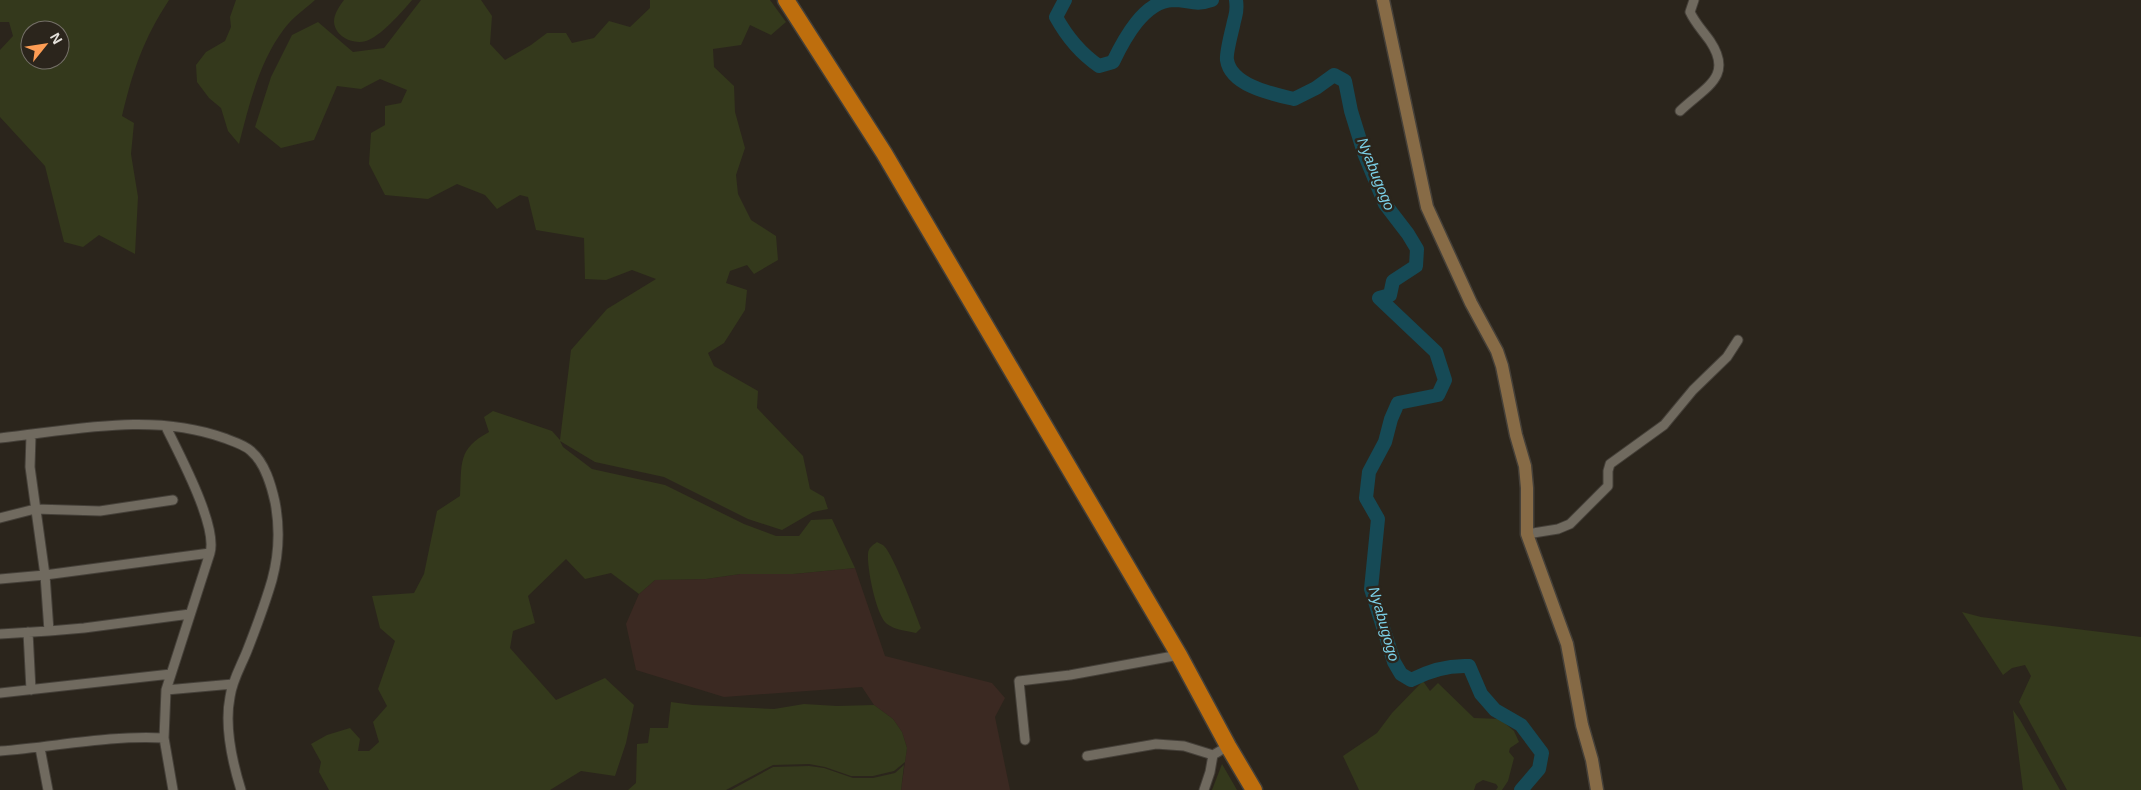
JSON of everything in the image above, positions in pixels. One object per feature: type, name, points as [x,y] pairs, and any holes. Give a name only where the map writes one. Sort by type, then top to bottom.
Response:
[{"type":"highway","points":[[786,0],[889,162],[1179,655],[1254,790]]},
{"type":"main road","points":[[1383,0],[1427,207],[1471,303],[1497,351],[1502,366],[1516,435],[1525,466],[1527,488],[1526,534],[1567,644],[1582,725],[1592,760],[1597,790]]},
{"type":"street","points":[[1680,111],[1706,88],[1718,74],[1721,67],[1716,50],[1690,12],[1694,0]]},
{"type":"street","points":[[1526,534],[1565,527],[1575,520],[1608,486],[1610,464],[1664,425],[1693,390],[1727,357],[1738,340]]},
{"type":"street","points":[[0,438],[89,426],[136,424],[204,431],[251,450],[269,478],[274,497],[278,521],[277,556],[261,614],[233,684],[228,710],[231,749],[241,790]]},
{"type":"street","points":[[166,427],[204,510],[212,547],[166,690],[164,738],[173,790]]},
{"type":"street","points":[[31,434],[30,467],[45,575],[49,631]]},
{"type":"street","points":[[0,518],[35,509],[100,511],[173,500]]},
{"type":"street","points":[[0,579],[210,554]]},
{"type":"street","points":[[0,634],[84,628],[190,614]]},
{"type":"street","points":[[28,632],[30,690]]},
{"type":"street","points":[[1025,740],[1019,680],[1070,675],[1179,655]]},
{"type":"street","points":[[0,693],[170,674]]},
{"type":"street","points":[[166,690],[233,684]]},
{"type":"street","points":[[0,751],[40,748],[120,737],[164,738]]},
{"type":"street","points":[[1088,756],[1156,744],[1184,746],[1213,754],[1228,746]]},
{"type":"street","points":[[40,748],[48,790]]},
{"type":"street","points":[[1204,790],[1213,754]]},
{"type":"shaded area","points":[[855,568],[885,656],[992,683],[1005,698],[995,717],[1010,790],[901,790],[907,748],[902,732],[893,719],[874,705],[862,687],[724,697],[636,670],[626,624],[639,594],[655,580],[706,579],[740,574],[793,574]]},
{"type":"green space","points":[[0,0],[169,0],[152,29],[140,56],[130,84],[122,116],[134,123],[131,154],[138,197],[135,254],[99,235],[83,247],[64,242],[45,166],[0,117],[0,50],[13,36],[9,22],[0,22]]},
{"type":"green space","points":[[236,0],[315,0],[287,25],[268,55],[256,84],[239,144],[228,131],[221,108],[209,98],[197,82],[196,65],[206,52],[225,41],[231,27],[230,17]]},
{"type":"green space","points":[[344,0],[412,0],[378,35],[366,41],[356,42],[341,35],[335,26],[335,15]]},
{"type":"green space","points":[[421,0],[481,0],[492,16],[490,44],[505,60],[547,33],[566,33],[572,43],[594,38],[609,21],[630,27],[650,8],[650,0],[770,0],[786,22],[771,35],[750,25],[741,45],[713,49],[714,67],[734,86],[735,112],[745,148],[736,175],[738,194],[751,220],[776,236],[778,260],[754,274],[747,265],[730,271],[726,283],[747,290],[745,310],[724,343],[708,353],[714,366],[758,391],[757,408],[803,456],[810,489],[824,497],[828,509],[813,512],[782,530],[748,519],[664,477],[595,462],[560,441],[563,447],[592,469],[665,485],[744,524],[776,536],[799,536],[811,520],[832,519],[855,568],[793,574],[740,574],[706,579],[655,580],[639,594],[611,573],[585,579],[566,559],[528,596],[535,623],[513,631],[510,648],[556,700],[605,678],[634,705],[626,743],[615,776],[581,771],[550,790],[329,790],[319,772],[321,762],[311,744],[327,735],[350,728],[360,739],[358,751],[369,751],[379,742],[373,722],[387,706],[378,689],[395,641],[380,628],[372,596],[414,593],[424,574],[437,511],[460,496],[463,458],[466,451],[479,438],[489,432],[484,417],[493,411],[552,431],[560,440],[571,350],[607,309],[656,279],[632,270],[606,280],[585,279],[584,238],[536,230],[528,197],[520,195],[497,209],[485,195],[457,184],[428,199],[385,195],[369,164],[371,133],[385,125],[385,106],[401,103],[407,90],[380,79],[361,89],[337,86],[314,140],[281,148],[255,127],[271,77],[292,35],[318,22],[353,52],[384,48]]},
{"type":"green space","points":[[877,542],[888,551],[904,585],[921,628],[916,633],[890,626],[883,619],[879,611],[873,591],[868,561],[869,550]]},
{"type":"green space","points":[[1962,612],[1981,617],[2141,637],[2141,790],[2067,790],[2019,702],[2031,676],[2025,665],[2012,668],[2003,675]]},
{"type":"green space","points":[[1423,681],[1430,691],[1438,683],[1474,718],[1500,719],[1514,731],[1519,742],[1510,748],[1509,752],[1514,758],[1508,781],[1502,790],[1496,790],[1498,787],[1496,784],[1483,780],[1476,784],[1474,790],[1359,790],[1343,756],[1377,733],[1392,713]]},
{"type":"green space","points":[[671,702],[693,705],[774,709],[804,704],[837,706],[874,705],[893,719],[902,732],[907,748],[905,762],[894,771],[873,776],[851,776],[825,767],[809,764],[773,765],[726,790],[628,790],[636,783],[637,744],[648,743],[650,728],[668,728]]},
{"type":"green space","points":[[2013,710],[2020,720],[2060,790],[2023,790]]},
{"type":"green space","points":[[1222,764],[1237,790],[1212,790]]},
{"type":"green space","points":[[904,765],[901,790],[731,790],[773,767],[809,766],[824,768],[853,778],[873,778],[895,773]]},
{"type":"waterway","name":"Nyabugogo","points":[[1065,0],[1056,17],[1074,44],[1099,66],[1113,62],[1136,23],[1153,7],[1173,0],[1196,3],[1212,0]]},
{"type":"waterway","name":"Nyabugogo","points":[[1236,0],[1236,11],[1227,57],[1230,69],[1236,76],[1254,87],[1294,99],[1316,88],[1334,75],[1345,81],[1351,111],[1364,153],[1385,204],[1417,249],[1416,266],[1393,281],[1390,295],[1379,298],[1436,352],[1445,380],[1438,395],[1398,403],[1391,419],[1385,442],[1369,472],[1366,498],[1378,519],[1371,589],[1394,662],[1401,674],[1411,680],[1439,669],[1469,666],[1481,694],[1495,710],[1521,725],[1542,753],[1539,769],[1521,790]]}]
